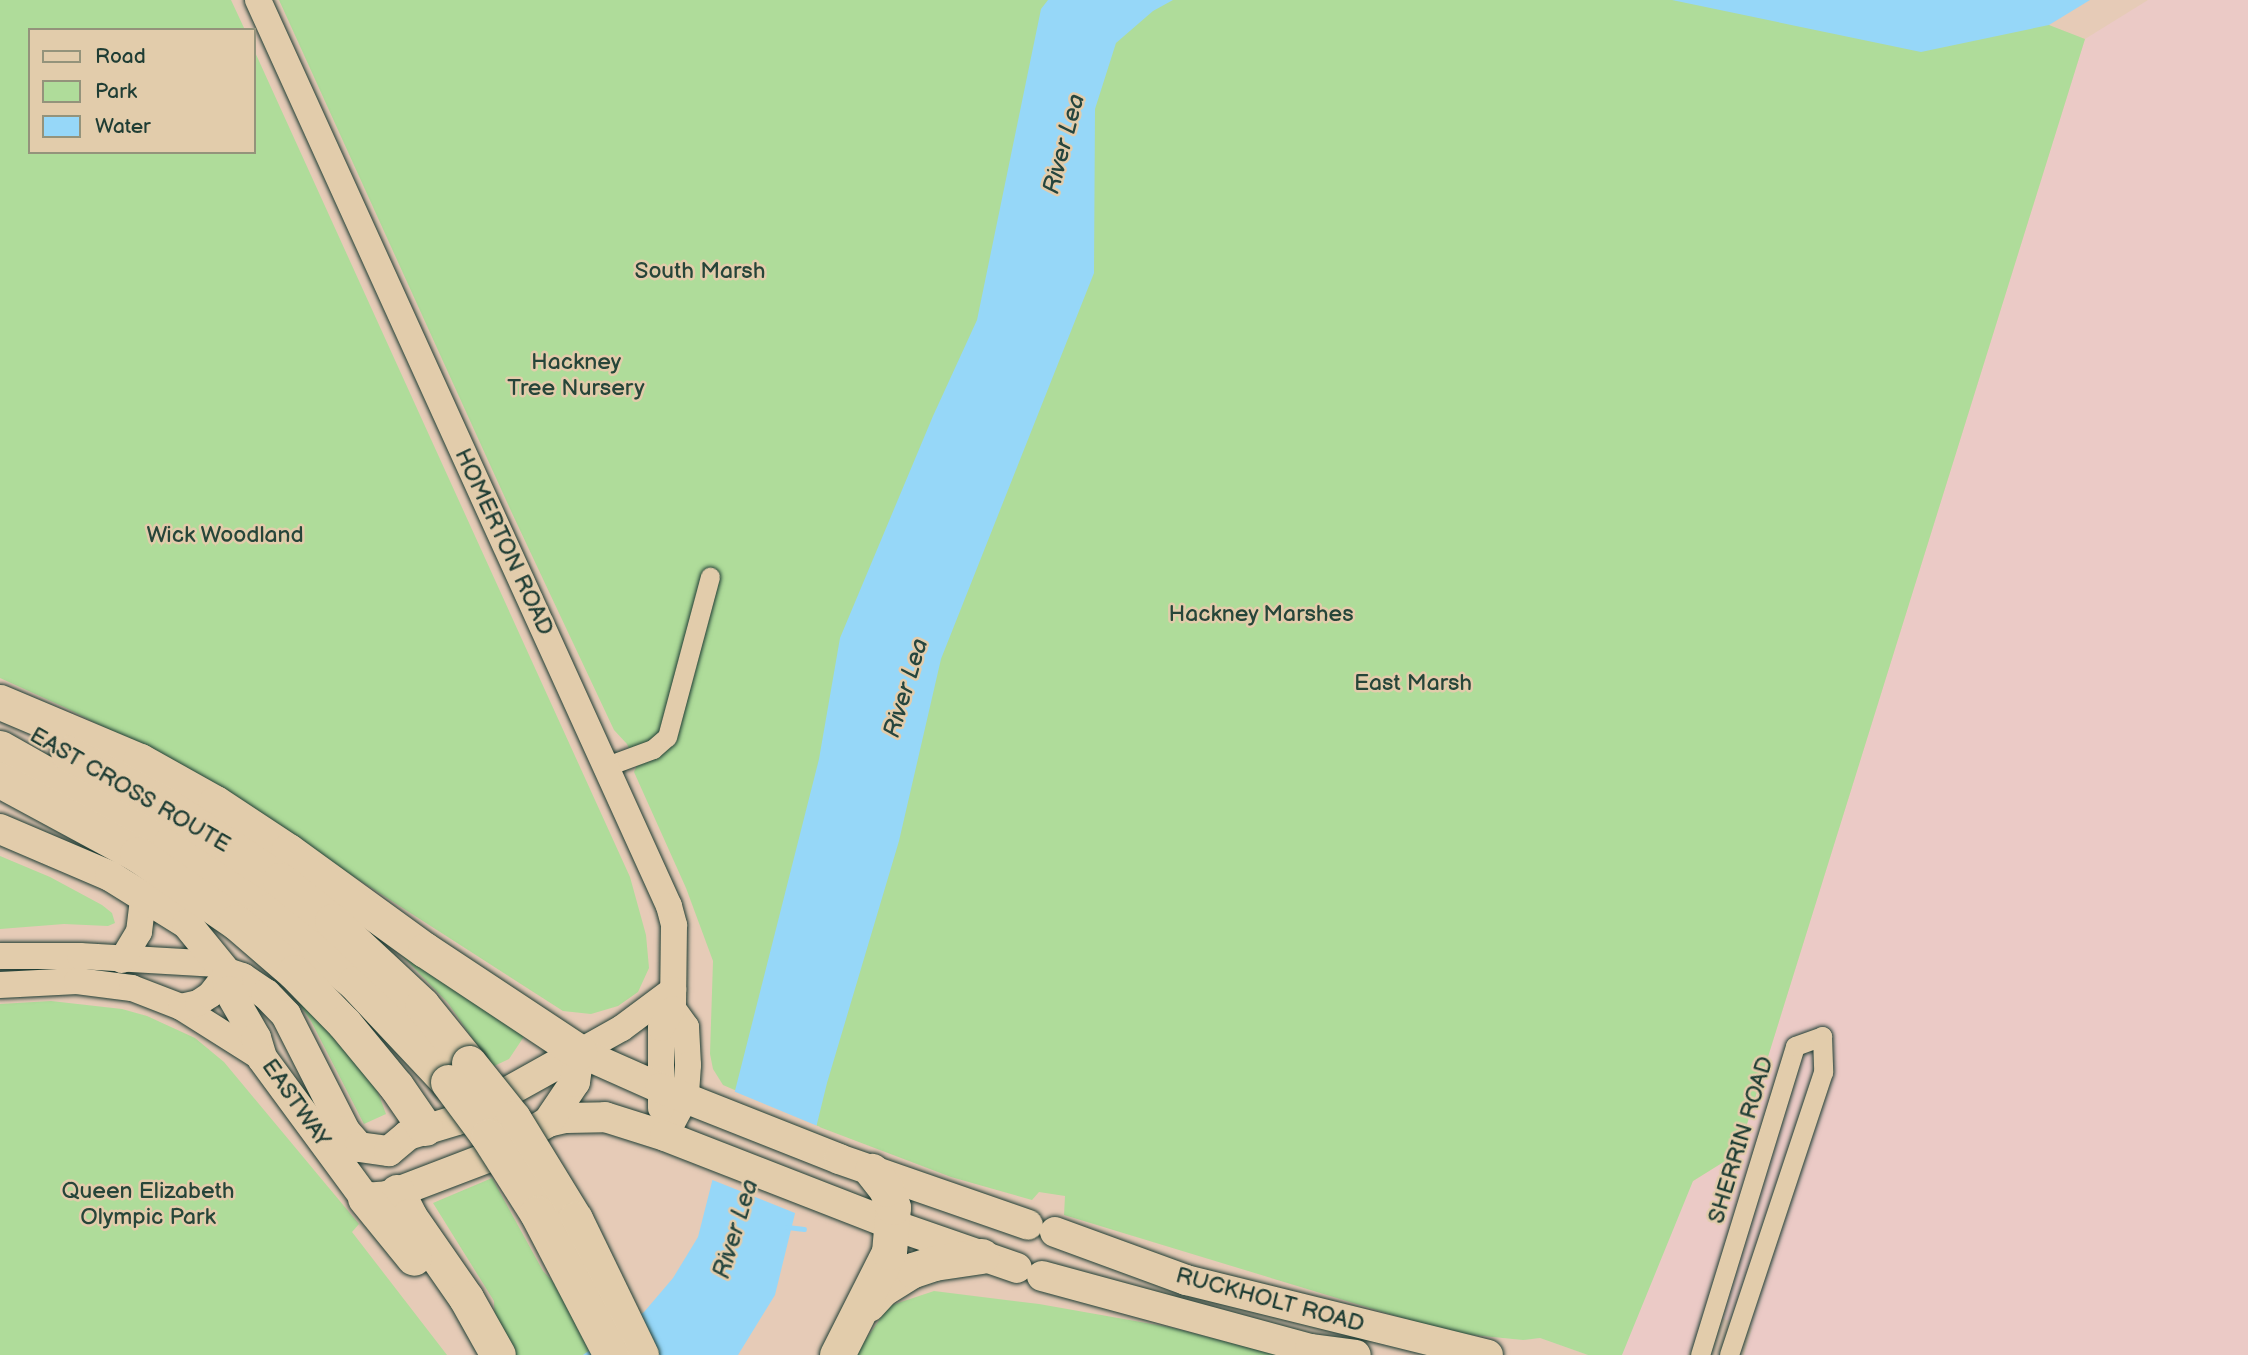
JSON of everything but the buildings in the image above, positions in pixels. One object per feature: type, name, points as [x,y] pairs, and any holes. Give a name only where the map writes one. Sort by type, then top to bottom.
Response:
[{"type":"highway","points":[[0,702],[140,761],[215,803],[270,838],[425,950],[579,1052]]},
{"type":"highway","name":"EAST CROSS ROUTE","points":[[0,718],[169,807],[279,880],[332,921],[389,972],[458,1072],[488,1136],[537,1213],[611,1355]]},
{"type":"highway","name":"EAST CROSS ROUTE","points":[[0,748],[170,844],[269,911],[513,1118],[557,1187],[597,1259],[641,1355]]},
{"type":"highway","points":[[0,780],[137,854],[236,922],[294,972],[344,1023],[396,1086],[425,1128]]},
{"type":"highway","points":[[837,1355],[890,1252],[893,1207],[886,1189],[872,1171]]},
{"type":"highway","points":[[381,1195],[453,1307],[491,1345]]},
{"type":"highway","points":[[863,1309],[882,1289],[913,1270],[934,1263],[981,1256]]},
{"type":"main road","name":"HOMERTON ROAD","points":[[258,0],[669,906],[674,925],[673,999]]},
{"type":"main road","name":"EASTWAY","points":[[0,829],[144,894],[187,924],[222,968],[229,991],[256,1038],[262,1059],[381,1195]]},
{"type":"main road","points":[[122,960],[139,932],[144,894]]},
{"type":"main road","points":[[0,956],[122,960],[222,968],[210,995],[198,1003],[181,1007]]},
{"type":"main road","name":"EASTWAY","points":[[222,968],[258,988],[286,1015],[345,1132],[359,1147],[385,1152],[394,1148]]},
{"type":"main road","points":[[0,985],[77,981],[132,988],[181,1007],[262,1059]]},
{"type":"main road","points":[[381,1195],[394,1148],[408,1135],[457,1120],[673,999]]},
{"type":"main road","points":[[381,1195],[489,1157],[548,1122],[566,1118],[605,1117],[665,1136],[673,1093],[661,1028],[673,999]]},
{"type":"main road","points":[[579,1052],[673,1093]]},
{"type":"main road","points":[[548,1122],[579,1073],[579,1052]]},
{"type":"main road","name":"RUCKHOLT ROAD","points":[[673,1093],[872,1171],[1186,1280],[1488,1355]]},
{"type":"main road","points":[[425,1128],[467,1153],[489,1157]]},
{"type":"main road","name":"RUCKHOLT ROAD","points":[[665,1136],[893,1225],[1030,1272],[1310,1349],[1356,1355]]},
{"type":"street","points":[[607,766],[653,749],[667,737],[710,577]]},
{"type":"street","name":"SHERRIN ROAD","points":[[1700,1355],[1795,1046],[1822,1036],[1822,1072],[1730,1355]]},
{"type":"shaded area","points":[[2148,0],[2248,0],[2248,1355],[1744,1355],[1752,1328],[1705,1313],[1694,1348],[1687,1355],[1588,1355],[1540,1338],[1523,1340],[1452,1333],[1738,1153],[2085,39]]},
{"type":"green space","name":"Wick Woodland","points":[[0,0],[231,0],[244,28],[28,28],[28,154],[256,154],[256,54],[630,877],[646,935],[649,968],[638,992],[618,1006],[591,1014],[563,1011],[188,770],[0,678]]},
{"type":"green space","name":"East Marsh","points":[[279,0],[2045,0],[2049,25],[2085,39],[1738,1153],[1693,1181],[1622,1355],[1588,1355],[1540,1338],[1523,1340],[1452,1333],[1064,1215],[1065,1196],[1039,1192],[1032,1200],[951,1177],[822,1128],[723,1085],[713,1069],[710,1054],[713,961],[686,888],[634,772],[637,765],[627,744],[614,730],[511,511]]},
{"type":"green space","points":[[0,856],[50,877],[102,905],[112,913],[115,923],[108,926],[64,924],[0,929]]},
{"type":"green space","points":[[386,939],[525,1035],[509,1059],[492,1067],[448,1003]]},
{"type":"green space","points":[[289,989],[382,1086],[377,1090],[386,1114],[364,1124],[311,1021]]},
{"type":"green space","name":"Queen Elizabeth Olympic Park","points":[[51,1001],[122,1009],[147,1016],[195,1038],[224,1062],[359,1224],[352,1232],[447,1355],[0,1355],[0,1004]]},
{"type":"green space","points":[[492,1178],[543,1271],[556,1285],[589,1351],[583,1355],[515,1355],[495,1327],[494,1301],[433,1203]]},
{"type":"green space","points":[[934,1291],[1039,1304],[1169,1327],[1278,1355],[855,1355],[889,1306]]},
{"type":"water","name":"River Lea","points":[[1048,0],[1173,0],[1153,11],[1116,43],[1095,109],[1094,273],[941,659],[899,841],[827,1083],[775,1295],[738,1355],[583,1355],[644,1312],[673,1278],[698,1237],[819,759],[840,638],[933,416],[977,320],[1041,9]]},
{"type":"water","points":[[1672,0],[2090,0],[2049,25],[1921,52]]},
{"type":"pier","points":[[733,1091],[820,1127],[800,1215],[710,1179]]},
{"type":"waterway","points":[[787,1227],[804,1229]]},
{"type":"park label","name":"South Marsh","points":[[700,271]]},
{"type":"park label","name":"Hackney Tree Nursery","points":[[576,375]]},
{"type":"park label","name":"Hackney Marshes","points":[[1261,614]]}]
